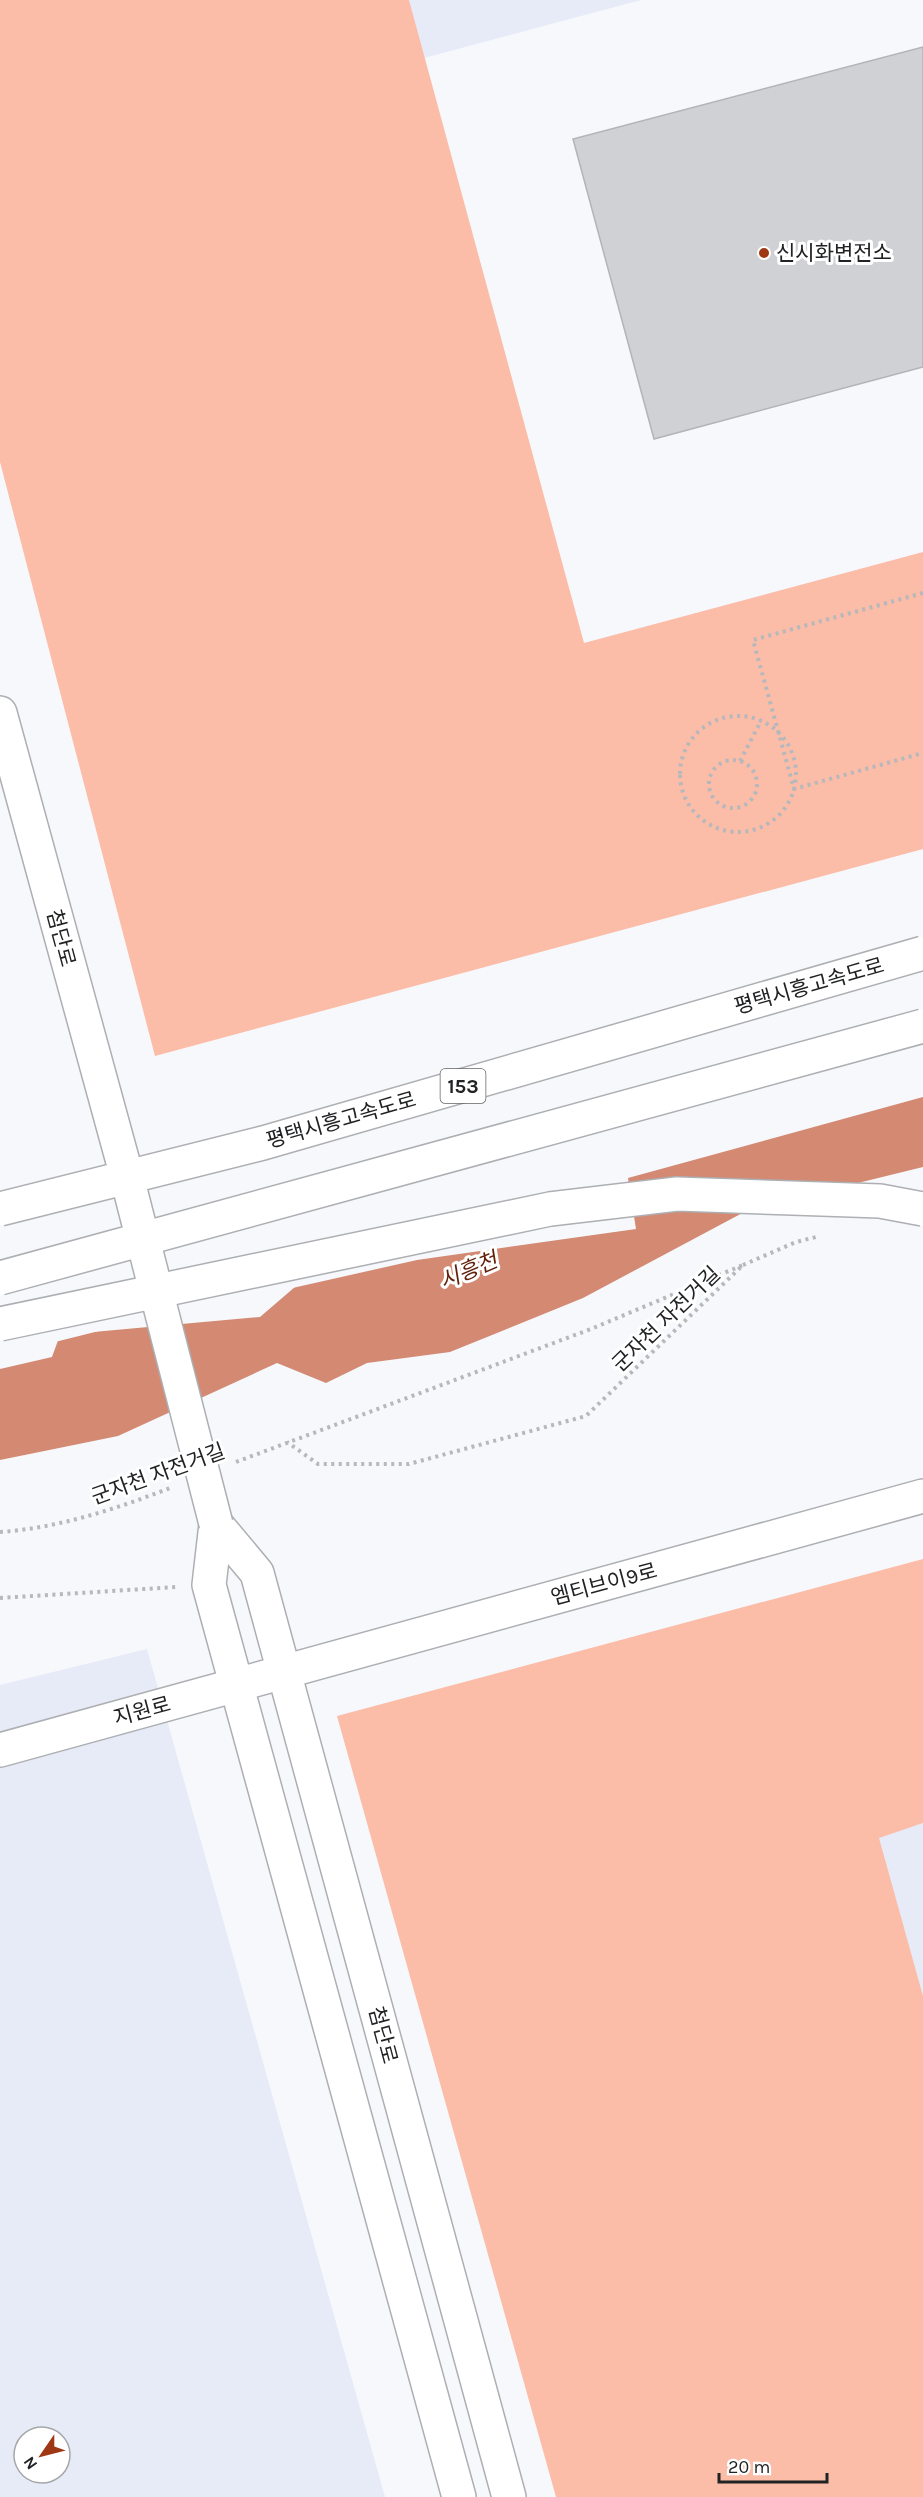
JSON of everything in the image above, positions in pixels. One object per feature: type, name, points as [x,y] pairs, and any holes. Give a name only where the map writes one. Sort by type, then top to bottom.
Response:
[{"type":"main road","name":"첨단로","points":[[0,713],[123,1162],[216,1524],[257,1573],[509,2497]]},
{"type":"main road","name":"평택시흥고속도로","points":[[0,1209],[263,1143],[923,953]]},
{"type":"main road","points":[[0,1278],[923,1026]]},
{"type":"main road","points":[[0,1197],[123,1162]]},
{"type":"main road","points":[[0,1324],[550,1209],[677,1194],[880,1201],[923,1209]]},
{"type":"main road","name":"엠티브이9로","points":[[284,1672],[923,1496]]},
{"type":"main road","points":[[216,1524],[209,1585],[459,2497]]},
{"type":"main road","name":"지원로","points":[[0,1750],[284,1672]]},
{"type":"path","points":[[794,789],[753,640],[923,593]]},
{"type":"path","points":[[743,716],[761,721],[779,735],[790,747],[796,766],[794,789],[789,804],[776,819],[760,829],[740,833],[721,830],[703,820],[691,807],[683,790],[681,772],[684,754],[693,737],[708,725],[725,718],[743,716]]},
{"type":"path","points":[[741,761],[761,721]]},
{"type":"path","points":[[794,789],[923,753]]},
{"type":"path","points":[[741,761],[753,771],[757,786],[755,794],[751,800],[738,808],[724,806],[717,801],[710,788],[713,772],[725,762],[741,761]]},
{"type":"path","name":"군자천 자전거길","points":[[235,1463],[287,1442],[591,1329],[743,1265],[586,1416],[409,1464],[318,1464],[287,1442]]},
{"type":"path","name":"군자천 자전거길","points":[[0,1532],[22,1530],[119,1508],[171,1487]]},
{"type":"path","points":[[0,1598],[209,1585]]},
{"type":"shaded area","points":[[0,0],[409,0],[584,643],[923,552],[923,849],[155,1056],[0,462]]},
{"type":"shaded area","points":[[409,0],[641,0],[424,58]]},
{"type":"shaded area","points":[[923,1559],[923,1823],[879,1838],[923,1996],[923,2497],[556,2497],[337,1716]]},
{"type":"shaded area","points":[[147,1649],[385,2497],[0,2497],[0,1685]]},
{"type":"shaded area","points":[[923,1823],[923,1996],[878,1837]]},
{"type":"water","name":"시흥천","points":[[923,1026],[923,1167],[748,1210],[583,1298],[450,1352],[367,1363],[326,1383],[277,1363],[118,1436],[0,1460],[0,1369],[52,1357],[60,1335],[260,1317],[324,1262],[424,1245]]},
{"type":"pier","points":[[923,1023],[923,1097],[628,1178],[636,1229],[417,1260],[288,1289],[323,1259],[423,1242],[650,1101]]},
{"type":"pier","points":[[121,1326],[103,1330],[55,1342],[60,1332]]},
{"type":"building","name":"신시화변전소","points":[[923,47],[923,367],[654,439],[573,139]]},
{"type":"place","name":"신시화변전소","points":[[764,253]]}]
